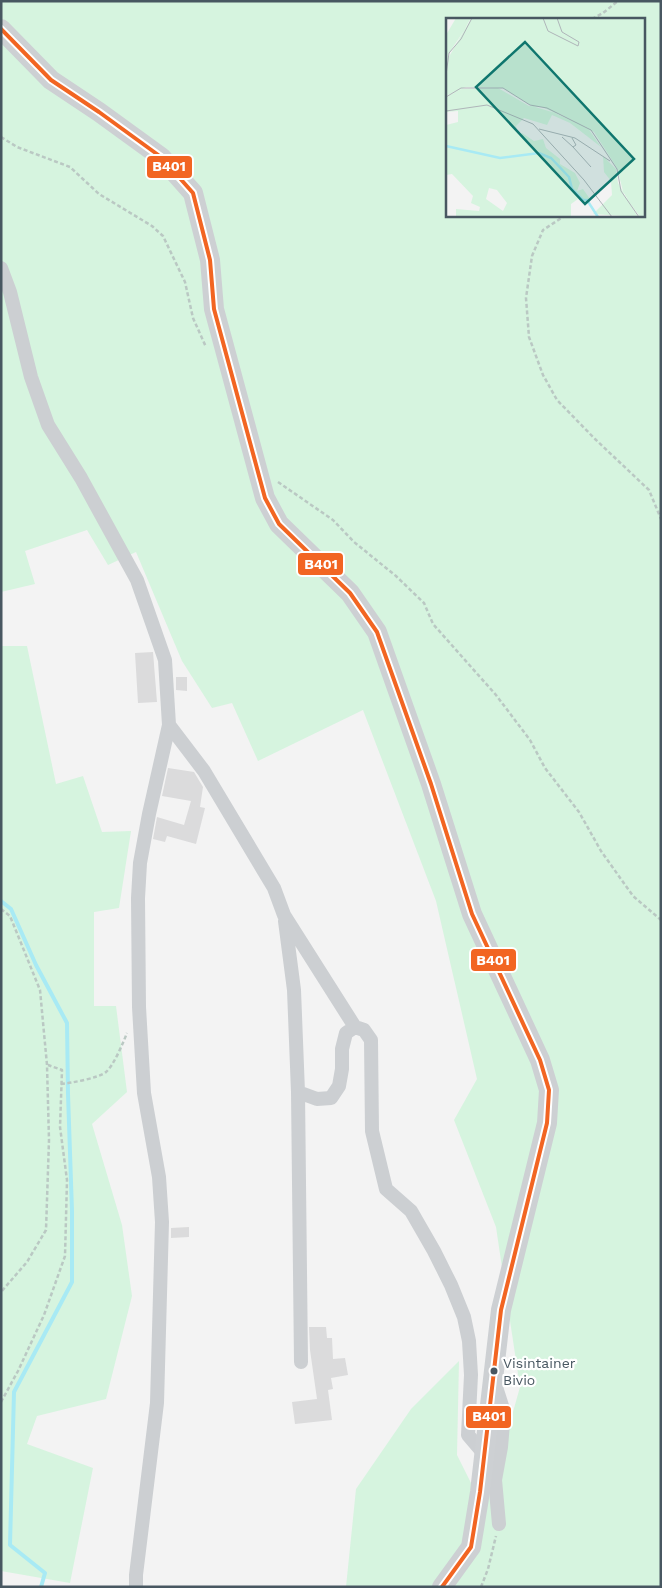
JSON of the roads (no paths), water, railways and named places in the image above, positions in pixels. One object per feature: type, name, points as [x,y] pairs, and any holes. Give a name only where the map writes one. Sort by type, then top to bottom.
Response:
[{"type":"main road","points":[[1,29],[52,80],[161,157],[193,193],[210,260],[214,309],[265,498],[279,524],[350,593],[376,632],[431,784],[472,914],[540,1060],[549,1090],[547,1123],[501,1310],[485,1455],[471,1547],[442,1587]]},
{"type":"street","points":[[1,268],[10,292],[31,378],[48,425],[81,478],[137,580],[165,660],[169,725],[147,822],[140,863],[138,898],[139,1007],[144,1093],[159,1177],[162,1222],[157,1403],[136,1587]]},
{"type":"street","points":[[169,725],[204,771],[271,882],[284,915],[354,1027],[364,1030],[371,1040],[372,1131],[386,1190],[411,1212],[443,1268],[464,1317],[469,1341],[471,1375],[468,1435],[485,1455]]},
{"type":"street","points":[[284,915],[294,990],[298,1092],[301,1362]]},
{"type":"street","points":[[298,1092],[316,1099],[331,1098],[339,1086],[342,1069],[342,1049],[346,1033],[354,1027]]},
{"type":"street","points":[[493,1377],[504,1412],[502,1446],[495,1480],[499,1524]]},
{"type":"waterway","points":[[1,901],[11,909],[36,965],[67,1023],[72,1282],[14,1392],[10,1545],[45,1573],[41,1587]]},
{"type":"place","name":"Visintainer Bivio","points":[[494,1371]]}]
